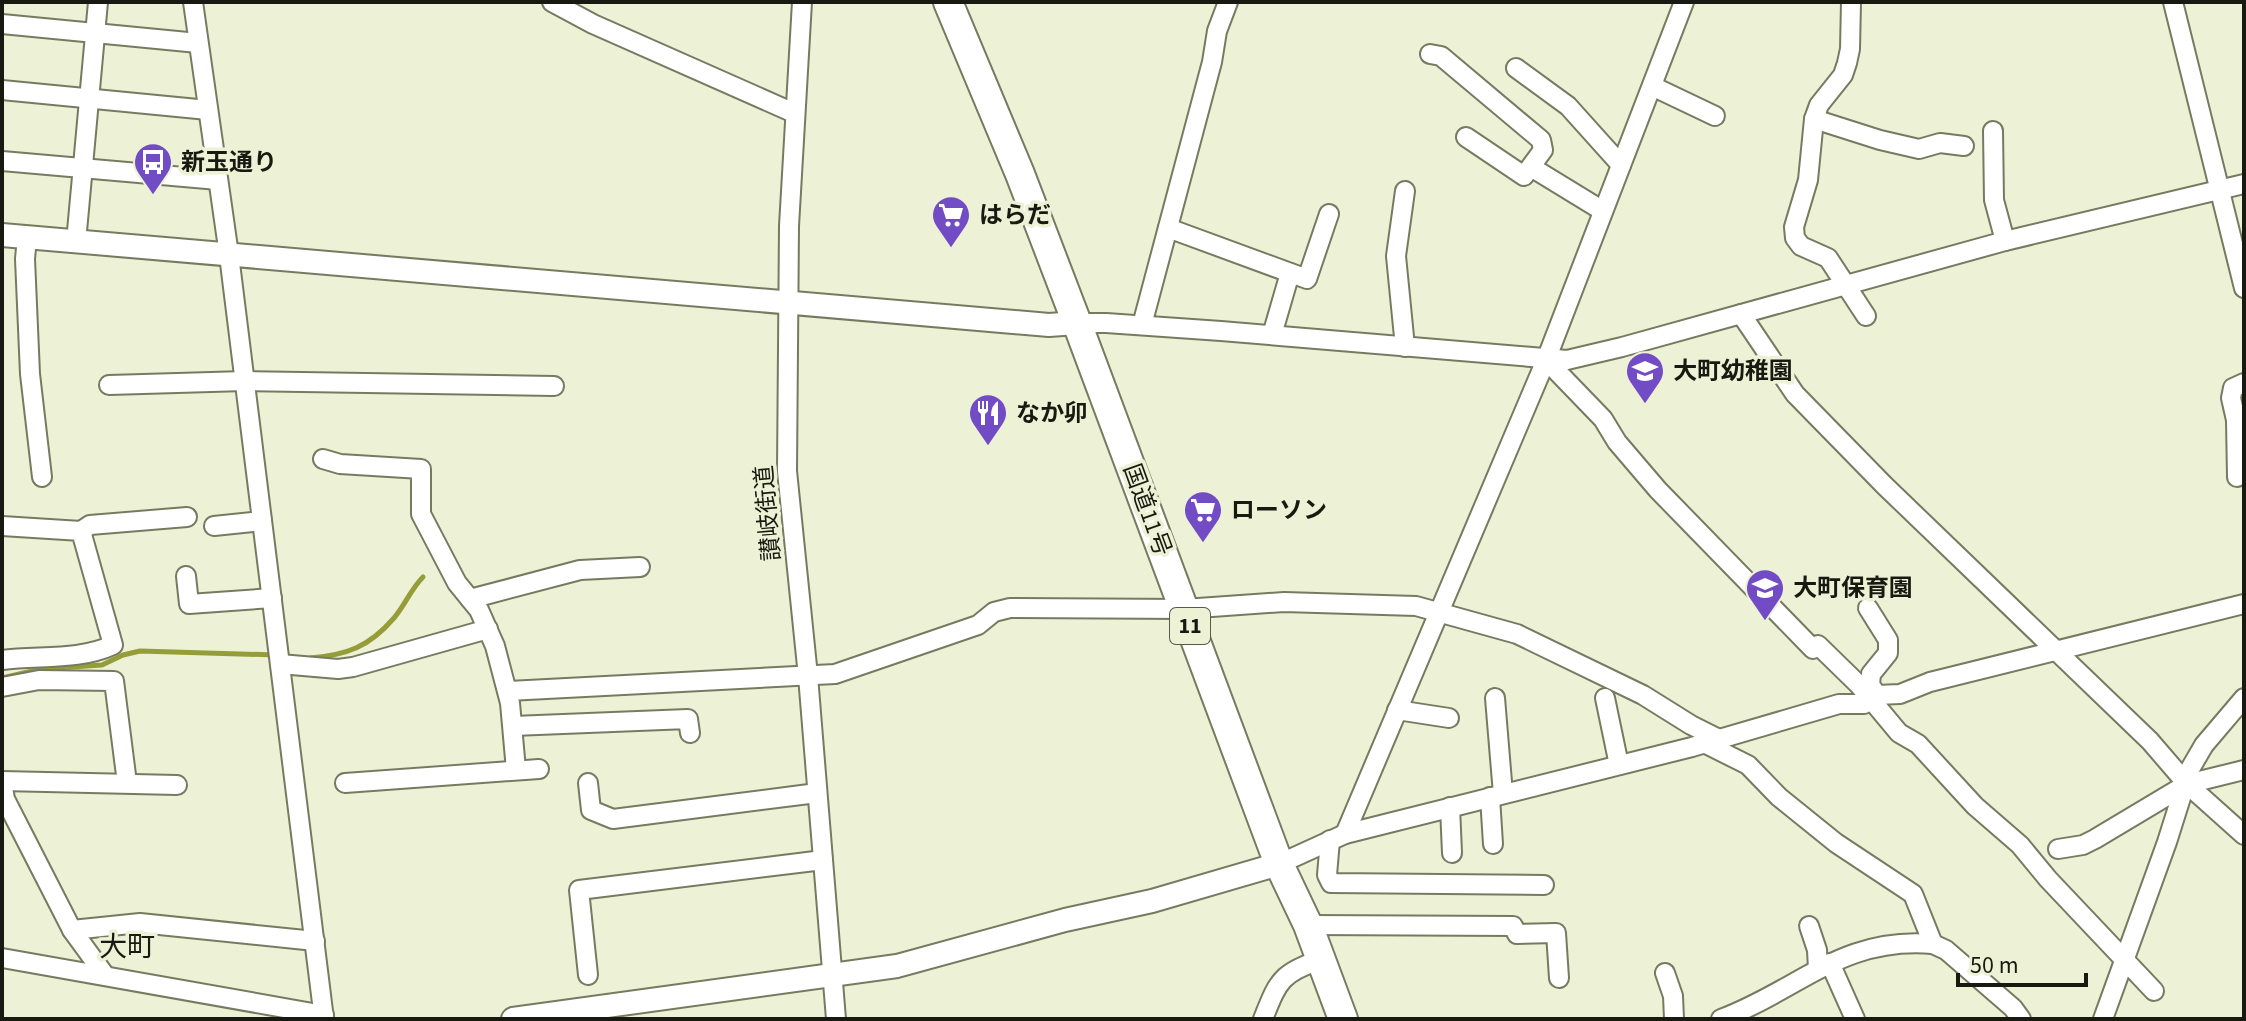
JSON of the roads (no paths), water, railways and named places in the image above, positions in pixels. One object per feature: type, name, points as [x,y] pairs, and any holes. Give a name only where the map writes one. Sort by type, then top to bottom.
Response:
[{"type":"highway","name":"国道11号","points":[[948,2],[1020,174],[1279,864],[1308,925],[1343,1019]]},
{"type":"street","points":[[76,242],[98,2]]},
{"type":"street","points":[[2,958],[104,974],[324,1017],[229,255],[193,2]]},
{"type":"street","points":[[552,2],[593,24],[794,113]]},
{"type":"street","name":"讃岐街道","points":[[802,2],[794,113],[787,471],[808,676],[836,1019]]},
{"type":"street","points":[[1142,325],[1212,62],[1217,31],[1228,2]]},
{"type":"street","points":[[1544,885],[1498,894],[1415,884],[1331,883],[1327,875],[1337,837],[1397,710],[1546,360],[1684,2]]},
{"type":"street","points":[[1851,2],[1847,63],[1843,75],[1819,105],[1814,119],[1808,180],[1794,227],[1795,238],[1801,246],[1828,258],[1866,316]]},
{"type":"street","points":[[2173,2],[2244,288]]},
{"type":"street","points":[[2,24],[198,43]]},
{"type":"street","points":[[1430,54],[1441,56],[1541,140],[1543,150],[1524,176],[1466,137]]},
{"type":"street","points":[[1516,68],[1568,106],[1621,165]]},
{"type":"street","points":[[1652,86],[1715,116]]},
{"type":"street","points":[[2,90],[208,110]]},
{"type":"street","points":[[1814,119],[1919,149],[1940,143],[1964,146]]},
{"type":"street","points":[[1993,131],[1994,200],[2005,241]]},
{"type":"street","points":[[2,161],[218,180]]},
{"type":"street","points":[[1531,167],[1603,211]]},
{"type":"street","points":[[2,235],[1049,325],[1142,325],[1546,360],[1585,357],[2005,241],[2244,184]]},
{"type":"street","points":[[1405,191],[1396,256],[1405,347]]},
{"type":"street","points":[[1168,228],[1307,279],[1329,214]]},
{"type":"street","points":[[27,237],[25,259],[30,374],[42,477]]},
{"type":"street","points":[[1272,335],[1290,273]]},
{"type":"street","points":[[1741,314],[1795,394],[1885,486],[2150,741],[2187,784],[2244,835]]},
{"type":"street","points":[[1546,360],[1603,419],[1617,442],[1658,490],[1813,649],[1818,645],[1874,697],[1899,733],[1918,744],[1975,806],[2020,845],[2154,991]]},
{"type":"street","points":[[109,385],[245,381],[554,386]]},
{"type":"street","points":[[2237,477],[2236,420],[2231,398],[2233,388],[2244,383]]},
{"type":"street","points":[[323,459],[340,464],[421,469],[421,514],[457,583],[479,610],[508,691],[516,770]]},
{"type":"street","points":[[2,526],[81,531],[90,525],[187,517]]},
{"type":"street","points":[[214,526],[262,521]]},
{"type":"street","points":[[2,660],[92,655],[113,645],[81,531]]},
{"type":"street","points":[[470,599],[580,570],[640,567]]},
{"type":"street","points":[[186,576],[189,604],[272,598]]},
{"type":"street","points":[[508,691],[835,674],[978,625],[994,612],[1010,608],[1184,609],[1322,602],[1416,606],[1517,634],[1643,695],[1691,725],[1748,765],[1779,797],[1836,843],[1913,894],[1933,944]]},
{"type":"street","points":[[513,1019],[897,966],[1065,920],[1152,901],[1279,864],[1337,837],[1712,741],[1839,704],[1864,704],[1874,697],[1900,694],[1930,682],[2244,604]]},
{"type":"street","points":[[1868,608],[1888,640],[1888,653],[1871,674],[1870,685],[1874,697]]},
{"type":"street","points":[[279,656],[338,669],[488,629]]},
{"type":"street","points":[[2,687],[39,680],[114,681],[127,783]]},
{"type":"street","points":[[1493,844],[1497,796],[1495,698]]},
{"type":"street","points":[[1605,698],[1619,765]]},
{"type":"street","points":[[2103,1019],[2190,769],[2204,745],[2244,698]]},
{"type":"street","points":[[1397,710],[1449,719]]},
{"type":"street","points":[[513,726],[688,719],[690,733]]},
{"type":"street","points":[[345,783],[539,769]]},
{"type":"street","points":[[2058,849],[2083,845],[2095,839],[2187,784],[2244,770]]},
{"type":"street","points":[[104,974],[72,930],[5,799],[2,781],[177,785]]},
{"type":"street","points":[[588,783],[591,810],[613,819],[817,793]]},
{"type":"street","points":[[1450,807],[1452,853]]},
{"type":"street","points":[[588,975],[579,890],[823,860]]},
{"type":"street","points":[[1414,903],[1415,884]]},
{"type":"street","points":[[72,930],[140,923],[315,941]]},
{"type":"street","points":[[1308,925],[1513,926],[1517,934],[1556,933],[1559,978]]},
{"type":"street","points":[[1809,926],[1824,966],[1855,1019]]},
{"type":"street","points":[[1721,1019],[1755,1007],[1824,966],[1860,950],[1884,945],[1933,944],[1946,950],[1969,969],[2021,1019]]},
{"type":"street","points":[[1263,1019],[1274,990],[1285,974],[1321,959]]},
{"type":"street","points":[[1665,973],[1673,996],[1674,1019]]},
{"type":"waterway","points":[[310,658],[346,652],[376,636],[394,618],[423,577]]},
{"type":"waterway","points":[[2,678],[41,669],[102,665],[140,651],[276,655]]},
{"type":"place","name":"新玉通り","points":[[153,196]]},
{"type":"place","name":"はらだ","points":[[951,249]]},
{"type":"place","name":"大町幼稚園","points":[[1645,405]]},
{"type":"place","name":"なか卯","points":[[988,447]]},
{"type":"place","name":"ローソン","points":[[1203,544]]},
{"type":"place","name":"大町保育園","points":[[1765,622]]},
{"type":"district","name":"大町","points":[[127,947]]}]
